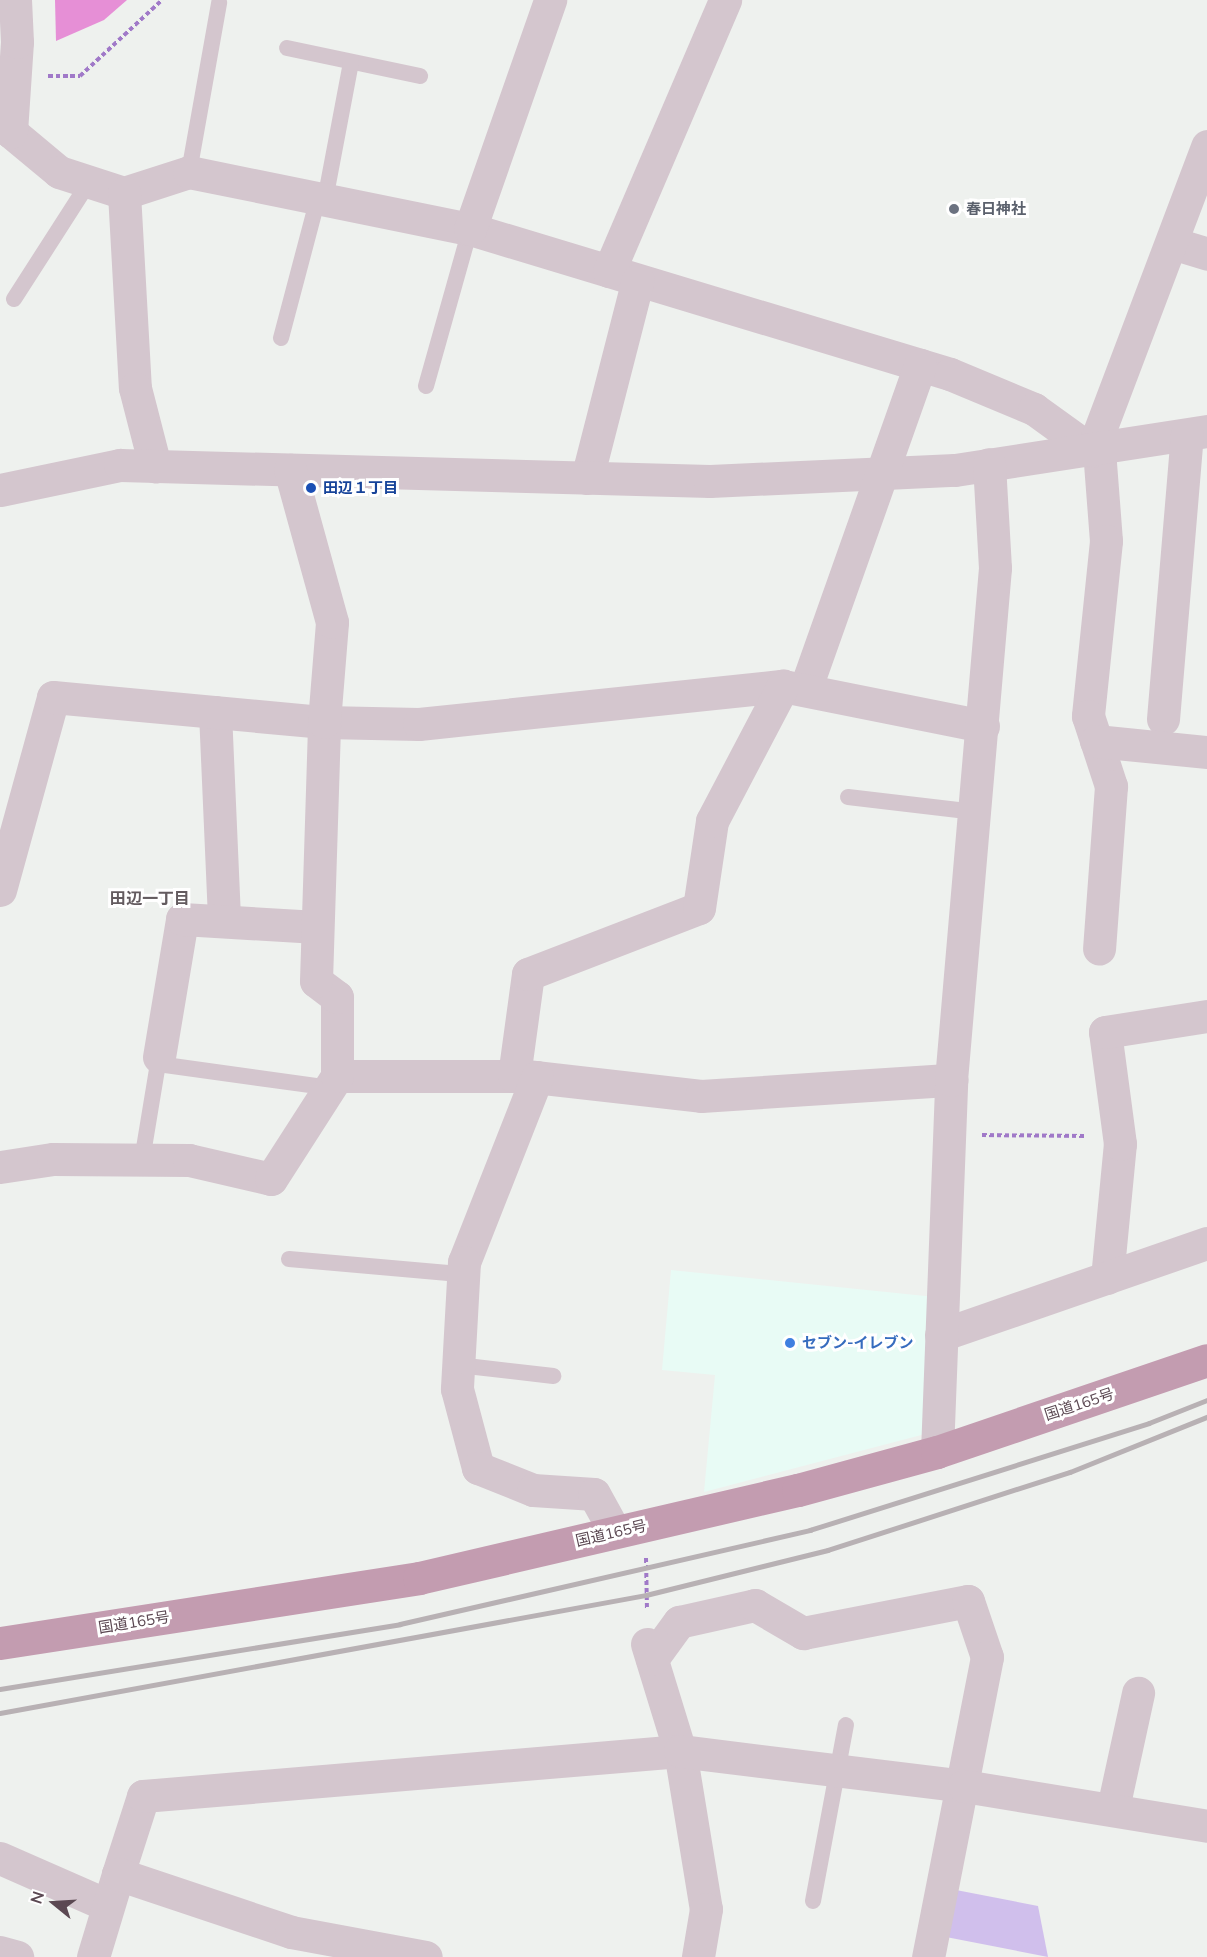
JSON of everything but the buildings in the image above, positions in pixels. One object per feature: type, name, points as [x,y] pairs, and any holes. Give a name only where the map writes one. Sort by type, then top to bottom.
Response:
[{"type":"highway","name":"国道165号","points":[[0,1643],[419,1578],[798,1490],[937,1452],[1207,1360]]},
{"type":"street","points":[[15,0],[15,75],[6,124],[59,172],[124,193],[189,172],[470,229],[920,365],[1034,409],[1095,450]]},
{"type":"street","points":[[470,229],[550,0]]},
{"type":"street","points":[[587,478],[624,275],[724,0]]},
{"type":"street","points":[[1099,949],[1111,786],[1088,716],[1106,541],[1095,450],[1207,146]]},
{"type":"street","points":[[124,193],[135,388],[155,466]]},
{"type":"street","points":[[1172,243],[1207,254]]},
{"type":"street","points":[[615,1532],[594,1494],[533,1490],[478,1468],[457,1389],[464,1262],[526,1076],[528,974],[699,908],[712,821],[794,688],[882,473],[920,365]]},
{"type":"street","points":[[0,490],[120,465],[710,481],[882,473],[989,464],[1197,433],[1163,719]]},
{"type":"street","points":[[937,1452],[951,1080],[995,568],[989,464]]},
{"type":"street","points":[[0,1167],[53,1160],[189,1160],[271,1179],[334,1082],[337,997],[316,981],[324,722],[332,622],[290,470]]},
{"type":"street","points":[[0,890],[53,697],[324,722],[419,724],[794,688],[983,726]]},
{"type":"street","points":[[215,712],[224,921]]},
{"type":"street","points":[[1096,741],[1207,752]]},
{"type":"street","points":[[158,1060],[182,919],[317,927]]},
{"type":"street","points":[[1107,1278],[1120,1144],[1106,1032],[1207,1016]]},
{"type":"street","points":[[334,1082],[526,1076],[701,1096],[951,1080]]},
{"type":"street","points":[[941,1335],[1207,1244]]},
{"type":"street","points":[[698,1957],[706,1909],[680,1750],[649,1652],[679,1622],[755,1605],[803,1633],[968,1600],[987,1657],[964,1786],[928,1957]]},
{"type":"street","points":[[1113,1808],[1138,1694]]},
{"type":"street","points":[[93,1957],[107,1905],[143,1797],[680,1750],[964,1786],[1113,1808],[1207,1826]]},
{"type":"street","points":[[0,1858],[107,1905]]},
{"type":"street","points":[[118,1874],[288,1945],[426,1957]]},
{"type":"street","points":[[0,1953],[17,1957]]},
{"type":"lane","points":[[189,172],[219,3]]},
{"type":"lane","points":[[287,48],[420,76]]},
{"type":"lane","points":[[281,338],[321,199],[351,62]]},
{"type":"lane","points":[[14,300],[89,182]]},
{"type":"lane","points":[[426,386],[470,229]]},
{"type":"lane","points":[[848,797],[975,812]]},
{"type":"lane","points":[[142,1160],[158,1060],[334,1082]]},
{"type":"lane","points":[[289,1259],[462,1274]]},
{"type":"lane","points":[[458,1365],[553,1376]]},
{"type":"lane","points":[[813,1900],[846,1725]]},
{"type":"path","points":[[15,75],[80,76],[162,0]]},
{"type":"path","points":[[948,1134],[1088,1136]]},
{"type":"path","points":[[646,1551],[649,1652]]},
{"type":"shaded area","points":[[55,0],[127,0],[104,20],[56,41]]},
{"type":"shaded area","points":[[671,1270],[935,1297],[929,1433],[704,1492],[715,1375],[662,1370]]},
{"type":"shaded area","points":[[956,1890],[1038,1906],[1048,1957],[946,1937]]},
{"type":"railway","points":[[0,1689],[400,1624],[810,1530],[1149,1423],[1207,1400]]},
{"type":"railway","points":[[0,1713],[646,1595],[828,1550],[1070,1472],[1207,1417]]},
{"type":"place","name":"春日神社","points":[[954,209]]},
{"type":"place","name":"田辺１丁目","points":[[311,488]]},
{"type":"place","name":"セブン-イレブン","points":[[790,1343]]},
{"type":"district","name":"田辺一丁目","points":[[150,898]]}]
